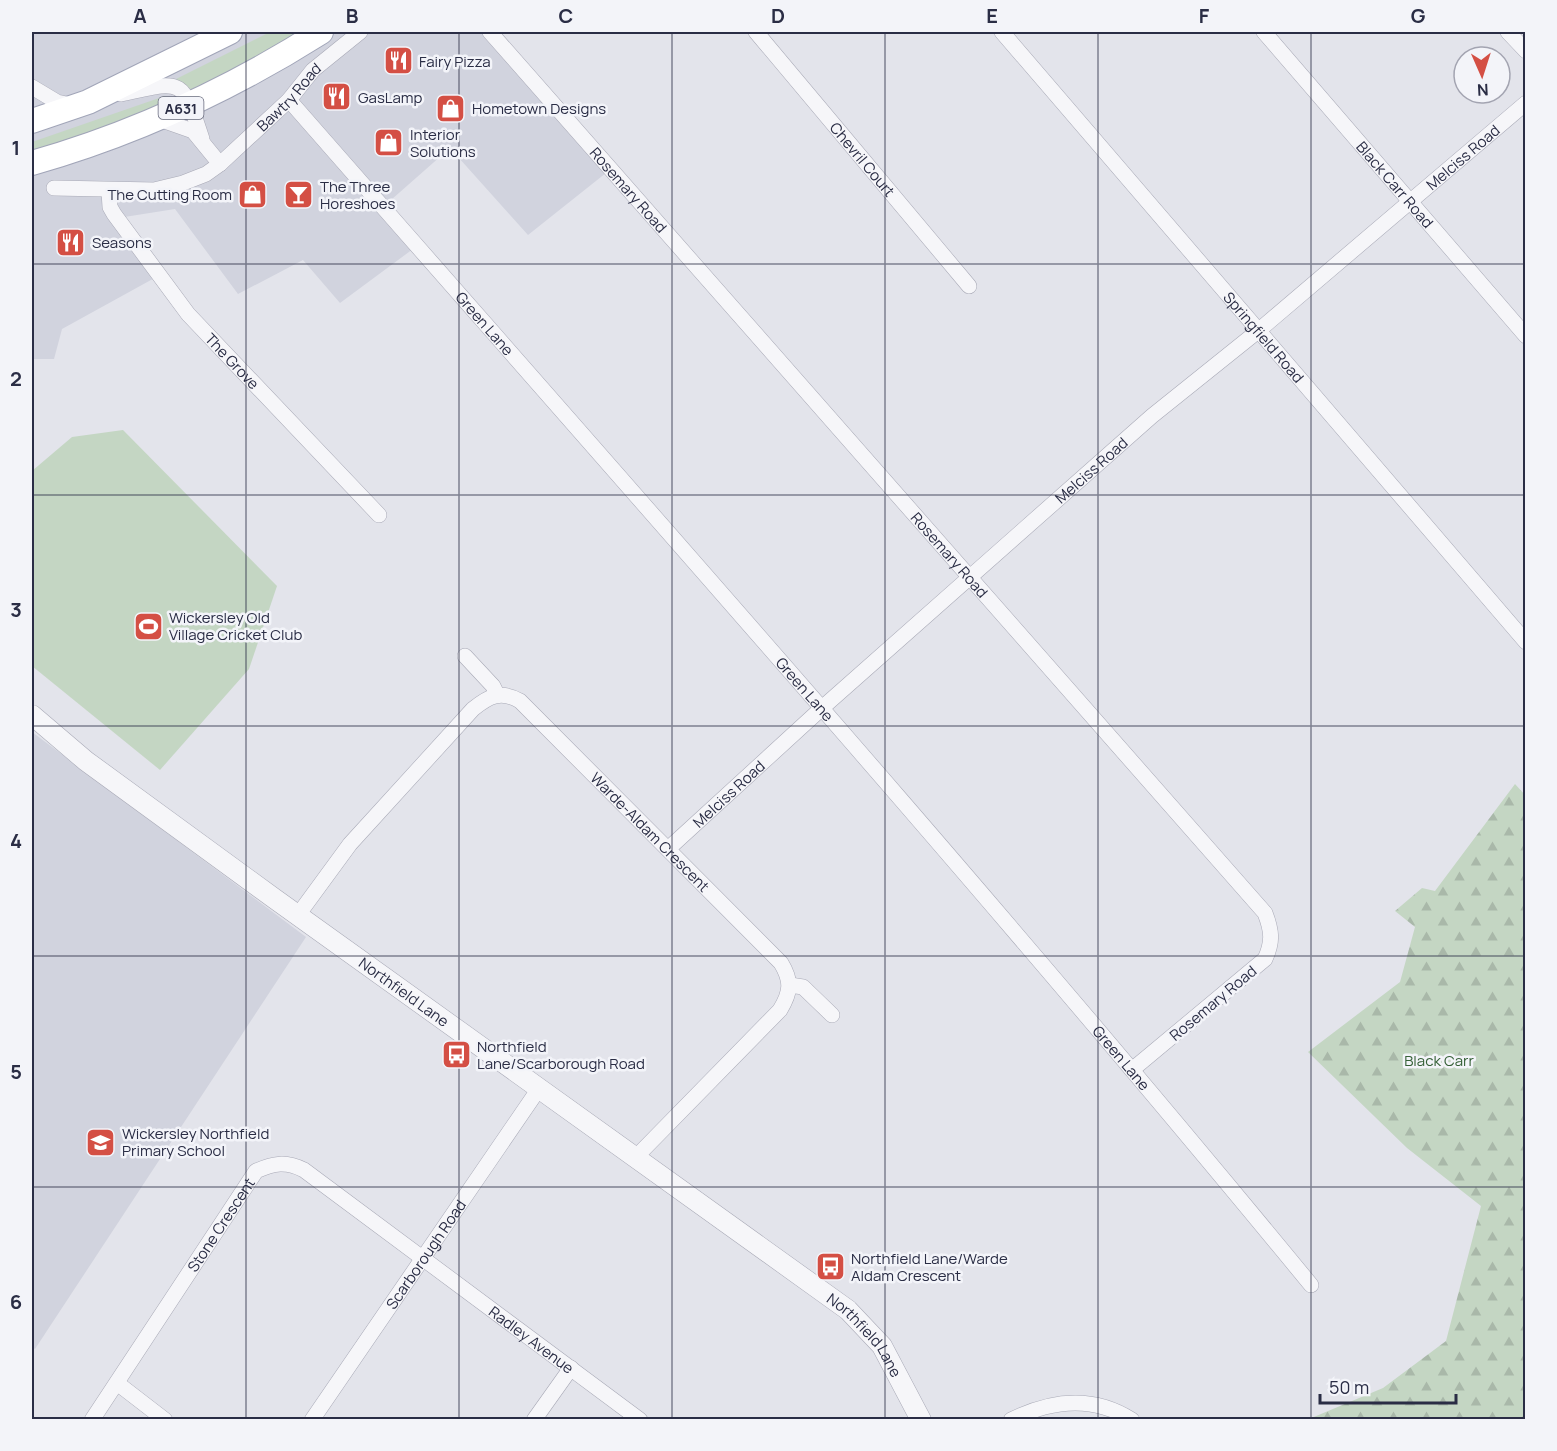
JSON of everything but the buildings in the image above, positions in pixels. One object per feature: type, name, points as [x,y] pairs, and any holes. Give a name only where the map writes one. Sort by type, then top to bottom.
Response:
[{"type":"main road","points":[[32,121],[82,104],[230,32]]},
{"type":"main road","name":"Bawtry Road","points":[[32,163],[87,145],[190,103],[272,63],[321,32]]},
{"type":"street","name":"Bawtry Road","points":[[54,188],[109,191],[154,190],[183,183],[220,164],[289,100],[313,70],[360,32]]},
{"type":"street","name":"Rosemary Road","points":[[490,32],[1265,913],[1271,929],[1272,945],[1260,965],[1133,1069]]},
{"type":"street","name":"Chevril Court","points":[[756,32],[969,286]]},
{"type":"street","name":"Springfield Road","points":[[1002,32],[1526,642]]},
{"type":"street","name":"Black Carr Road","points":[[1264,32],[1526,336]]},
{"type":"street","points":[[1508,32],[1526,51]]},
{"type":"street","points":[[32,87],[57,102],[82,104],[166,84],[181,88],[190,103],[202,139],[220,164]]},
{"type":"street","name":"Green Lane","points":[[289,100],[822,708],[1133,1069],[1311,1285]]},
{"type":"street","name":"Melciss Road","points":[[668,849],[822,708],[1152,416],[1258,331],[1526,103]]},
{"type":"street","points":[[156,118],[186,128],[202,139]]},
{"type":"street","name":"The Grove","points":[[109,191],[110,207],[114,214],[188,314],[379,515]]},
{"type":"street","points":[[298,915],[358,836],[473,709],[486,698],[497,694],[493,686],[465,656]]},
{"type":"street","name":"Warde-Aldam Crescent","points":[[497,694],[511,695],[520,701],[781,963],[790,985]]},
{"type":"street","name":"Northfield Lane","points":[[32,715],[86,761],[538,1090],[636,1157],[848,1311],[882,1346],[921,1419]]},
{"type":"street","points":[[636,1157],[780,1010],[788,997],[790,985],[803,987],[832,1015]]},
{"type":"street","name":"Scarborough Road","points":[[312,1419],[538,1090]]},
{"type":"street","name":"Stone Crescent","points":[[92,1419],[256,1171],[274,1163],[291,1164],[304,1170],[422,1258]]},
{"type":"street","name":"Radley Avenue","points":[[422,1258],[640,1419]]},
{"type":"street","points":[[534,1419],[571,1368]]},
{"type":"street","points":[[117,1383],[165,1419]]},
{"type":"street","points":[[1011,1419],[1066,1401],[1118,1411],[1132,1419]]},
{"type":"shaded area","points":[[32,32],[490,32],[611,169],[528,235],[450,148],[383,207],[417,246],[340,303],[303,260],[238,294],[175,209],[118,218],[160,275],[62,329],[54,359],[32,359]]},
{"type":"shaded area","name":"Wickersley Northfield Primary School","points":[[32,732],[306,937],[35,1349],[32,1347]]},
{"type":"green space","points":[[270,32],[303,32],[196,92],[174,80]]},
{"type":"green space","points":[[165,96],[169,101],[166,105],[32,153],[32,142]]},
{"type":"green space","name":"Wickersley Old Village Cricket Club","points":[[123,430],[277,586],[249,669],[160,770],[32,666],[32,471],[72,437]]},
{"type":"green space","name":"Black Carr","points":[[1515,784],[1526,796],[1525,1419],[1309,1419],[1383,1388],[1446,1341],[1481,1206],[1407,1148],[1308,1052],[1400,982],[1415,927],[1395,911],[1422,888],[1435,891]]},
{"type":"place","name":"Fairy Pizza","points":[[398,61]]},
{"type":"place","name":"GasLamp","points":[[337,97]]},
{"type":"place","name":"Hometown Designs","points":[[451,108]]},
{"type":"place","name":"Interior Solutions","points":[[389,143]]},
{"type":"place","name":"The Cutting Room","points":[[253,194]]},
{"type":"place","name":"The Three Horeshoes","points":[[299,195]]},
{"type":"place","name":"Seasons","points":[[71,242]]},
{"type":"place","name":"Wickersley Old Village Cricket Club","points":[[148,626]]},
{"type":"place","name":"Northfield Lane/Scarborough Road","points":[[456,1055]]},
{"type":"place","name":"Wickersley Northfield Primary School","points":[[101,1142]]},
{"type":"place","name":"Northfield Lane/Warde Aldam Crescent","points":[[830,1267]]}]
